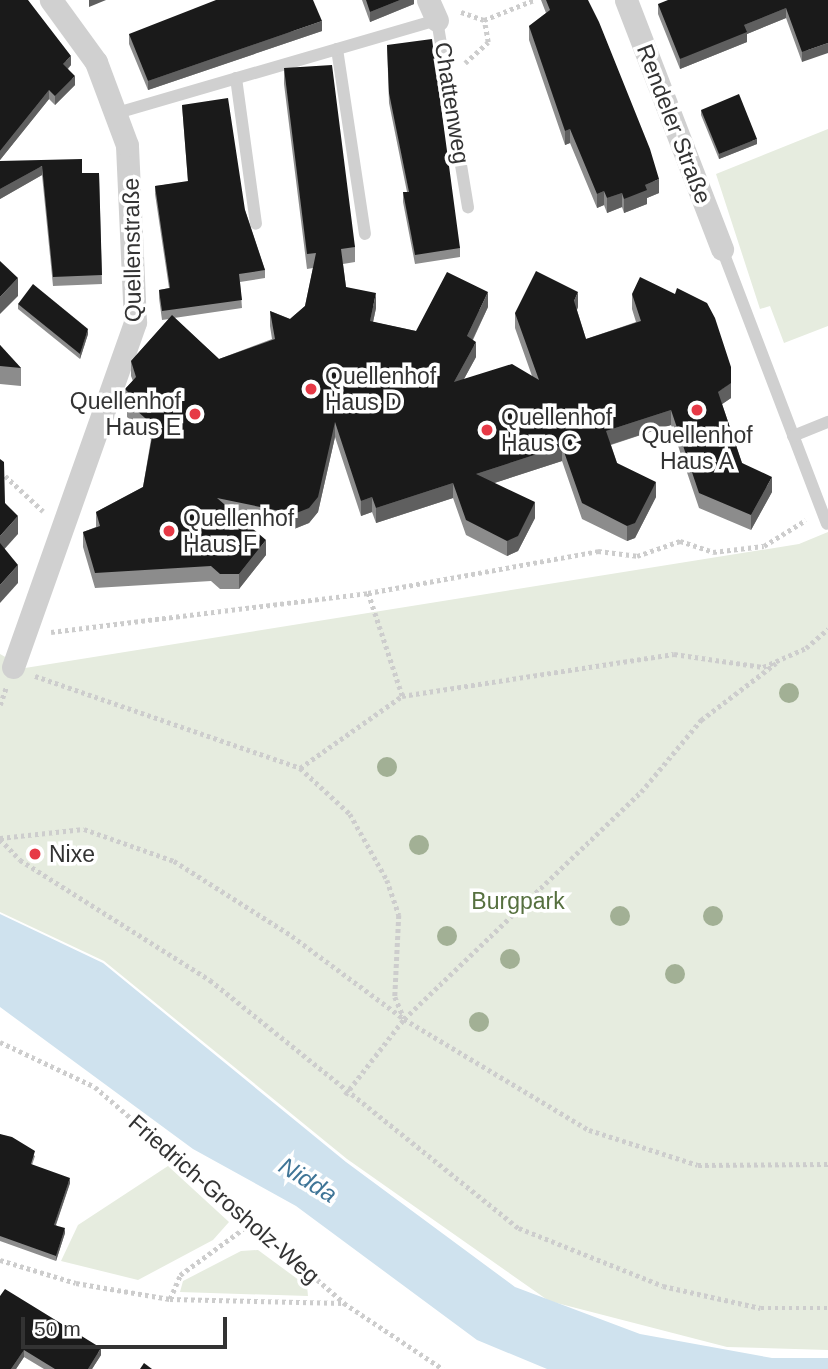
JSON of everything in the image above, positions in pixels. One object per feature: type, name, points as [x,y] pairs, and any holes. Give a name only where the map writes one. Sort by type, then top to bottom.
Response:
[{"type":"street","name":"Quellenstraße","points":[[13,667],[65,532],[134,335],[134,192],[117,113],[96,62],[51,0]]},
{"type":"street","name":"Rendeler Straße","points":[[626,0],[722,248]]},
{"type":"lane","name":"Chattenweg","points":[[117,113],[337,49],[432,10],[449,72],[468,207]]},
{"type":"lane","points":[[337,49],[365,234]]},
{"type":"lane","points":[[236,78],[256,224]]},
{"type":"lane","points":[[722,248],[827,524]]},
{"type":"lane","points":[[793,436],[828,422]]},
{"type":"path","points":[[484,20],[534,0]]},
{"type":"path","points":[[432,10],[469,11],[484,20],[488,42],[482,53],[449,72]]},
{"type":"path","points":[[0,471],[65,532]]},
{"type":"path","points":[[26,635],[368,593],[598,551],[637,556],[680,541],[713,552],[764,546],[800,529],[817,496]]},
{"type":"path","points":[[368,593],[402,696]]},
{"type":"path","points":[[345,1095],[404,1019],[641,792],[701,720],[776,663],[828,628]]},
{"type":"path","points":[[300,768],[402,696],[674,654],[763,667],[776,663]]},
{"type":"path","points":[[13,667],[300,768],[350,814],[383,870],[399,915],[396,997],[404,1019]]},
{"type":"path","points":[[0,838],[83,829],[174,861],[292,936],[404,1019],[554,1111],[638,1149],[698,1165],[828,1164]]},
{"type":"path","points":[[0,838],[20,860],[209,981],[345,1095],[483,1204],[552,1244],[663,1286],[761,1308],[828,1308]]},
{"type":"path","name":"Friedrich-Grosholz-Weg","points":[[0,1042],[95,1087],[344,1303],[443,1369]]},
{"type":"path","points":[[170,1299],[180,1275],[250,1224]]},
{"type":"path","points":[[0,1260],[76,1283],[170,1299],[344,1303]]},
{"type":"green space","points":[[828,129],[828,326],[784,343],[770,306],[760,309],[716,174]]},
{"type":"green space","name":"Burgpark","points":[[828,532],[828,1350],[727,1347],[549,1301],[347,1159],[104,961],[0,912],[0,654],[25,668],[799,544]]},
{"type":"green space","points":[[168,1166],[229,1222],[213,1240],[138,1280],[61,1261],[78,1225]]},
{"type":"green space","points":[[258,1250],[307,1286],[308,1296],[180,1292],[183,1281],[241,1251]]},
{"type":"water","name":"Nidda","points":[[0,914],[103,963],[346,1162],[515,1287],[640,1334],[772,1358],[828,1358],[828,1369],[547,1369],[477,1340],[296,1206],[193,1149],[0,1007]]},
{"type":"building","points":[[0,0],[28,0],[71,56],[63,64],[75,76],[55,96],[49,90],[0,151]]},
{"type":"building","points":[[216,0],[313,0],[322,21],[148,81],[129,34]]},
{"type":"building","points":[[366,0],[400,0],[370,12]]},
{"type":"building","points":[[546,0],[588,0],[650,149],[659,179],[645,185],[647,190],[624,199],[622,193],[607,198],[604,191],[597,194],[570,129],[565,131],[529,26],[550,10]]},
{"type":"building","points":[[668,0],[828,0],[828,43],[802,52],[786,8],[744,25],[747,32],[680,59],[658,4]]},
{"type":"building","points":[[432,39],[460,248],[415,255],[403,192],[409,192],[389,93],[387,45]]},
{"type":"building","points":[[332,65],[355,247],[341,249],[346,287],[376,293],[370,321],[416,331],[447,272],[488,292],[467,336],[476,342],[454,382],[512,364],[539,380],[515,313],[536,271],[578,292],[574,301],[586,339],[641,321],[632,294],[640,277],[675,294],[677,288],[707,303],[715,318],[731,367],[731,383],[718,392],[742,463],[772,477],[751,515],[699,493],[671,410],[606,431],[617,463],[656,482],[635,523],[627,526],[582,503],[562,446],[476,474],[535,502],[518,536],[507,541],[466,520],[453,483],[376,508],[372,497],[361,501],[335,422],[318,497],[309,508],[294,514],[217,498],[266,540],[239,574],[220,574],[211,566],[95,573],[83,532],[100,526],[96,512],[143,487],[154,426],[127,402],[132,396],[125,389],[136,377],[131,361],[172,315],[219,359],[275,339],[270,311],[290,319],[305,306],[316,253],[307,254],[284,68]]},
{"type":"building","points":[[739,94],[757,139],[719,154],[701,110]]},
{"type":"building","points":[[228,98],[245,210],[265,270],[239,274],[242,300],[162,311],[159,290],[170,288],[155,186],[188,181],[182,105]]},
{"type":"building","points":[[82,159],[82,173],[99,173],[102,275],[53,277],[42,166],[0,189],[0,161]]},
{"type":"building","points":[[0,261],[18,278],[0,297]]},
{"type":"building","points":[[33,284],[88,329],[80,354],[18,304]]},
{"type":"building","points":[[0,345],[21,368],[0,366]]},
{"type":"building","points":[[0,459],[4,462],[5,503],[18,516],[0,536]]},
{"type":"building","points":[[0,543],[18,565],[0,585]]},
{"type":"building","points":[[0,1134],[12,1137],[35,1151],[31,1164],[70,1178],[54,1225],[65,1228],[56,1256],[0,1236]]},
{"type":"building","points":[[5,1289],[101,1348],[88,1369],[55,1369],[24,1350],[11,1369],[0,1369],[0,1296]]},
{"type":"building","points":[[144,1363],[152,1369],[140,1369]]},
{"type":"place","name":"Quellenhof Haus D","points":[[311,389]]},
{"type":"place","name":"Quellenhof Haus A","points":[[697,410]]},
{"type":"place","name":"Quellenhof Haus E","points":[[195,414]]},
{"type":"place","name":"Quellenhof Haus C","points":[[487,430]]},
{"type":"place","name":"Quellenhof Haus F","points":[[169,531]]},
{"type":"place","name":"Nixe","points":[[35,854]]}]
